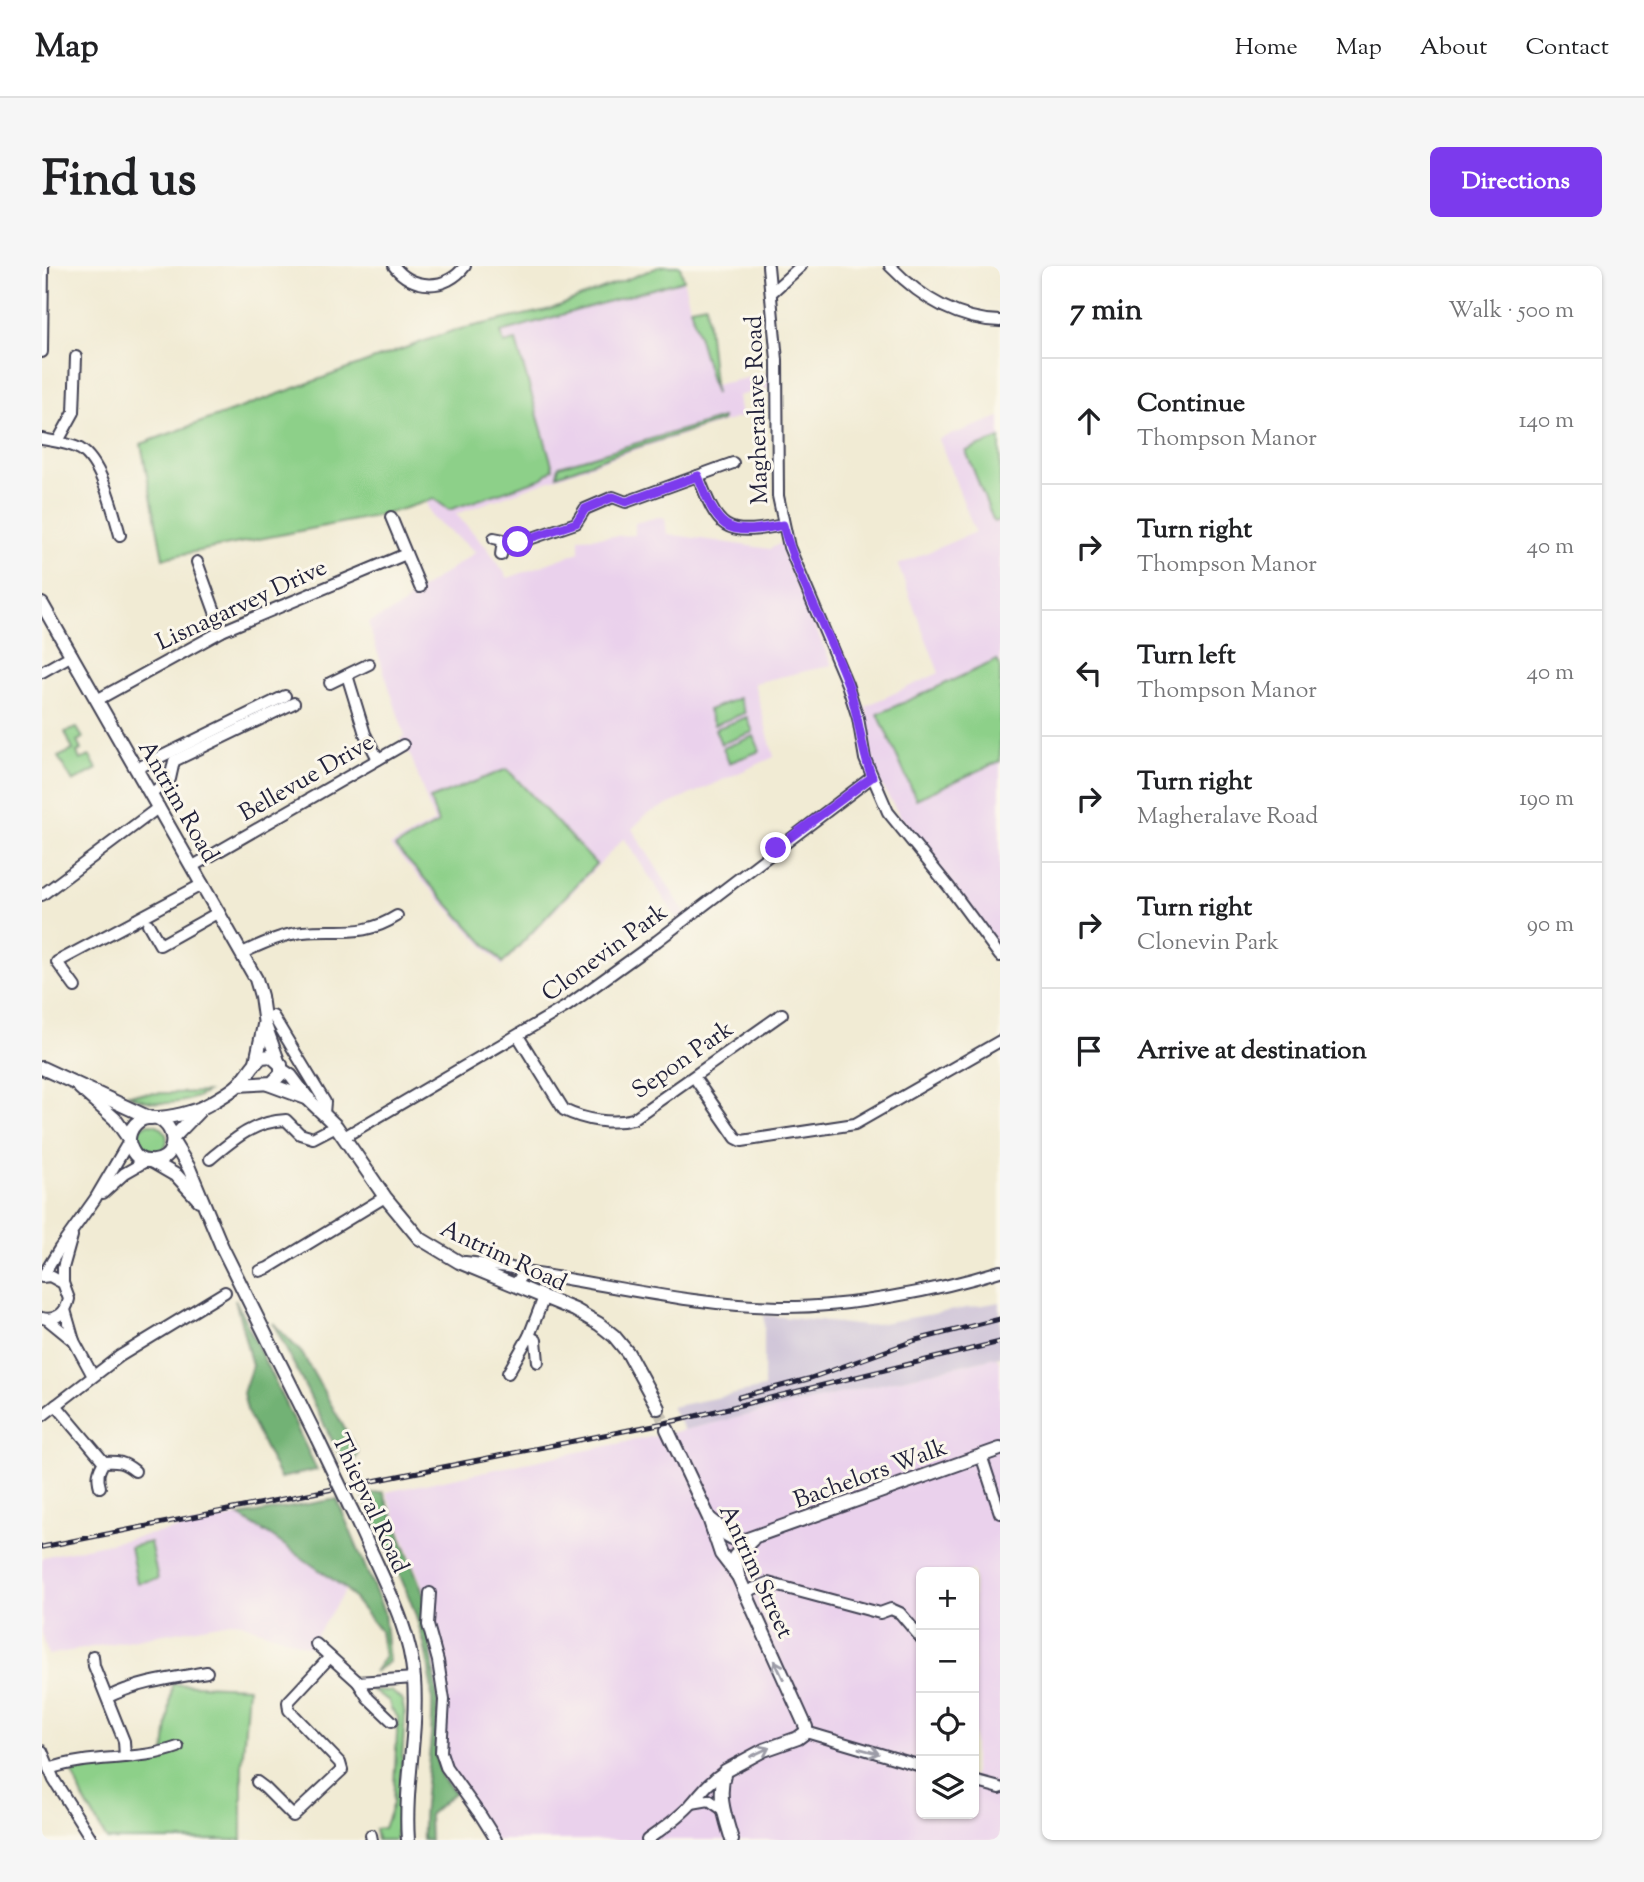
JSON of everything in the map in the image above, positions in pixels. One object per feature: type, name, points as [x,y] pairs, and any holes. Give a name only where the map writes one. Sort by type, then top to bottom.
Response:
[{"type":"main road","name":"Antrim Road","points":[[42,604],[256,979],[280,1065],[340,1132],[385,1197],[419,1238],[459,1262],[575,1310],[598,1324],[614,1336],[636,1365],[658,1408]]},
{"type":"main road","name":"Antrim Road","points":[[255,1065],[269,1021]]},
{"type":"main road","points":[[69,1079],[115,1119],[129,1140],[134,1154],[150,1161],[166,1156],[173,1140],[201,1109],[238,1085],[266,1056],[280,1065],[279,1079],[265,1084],[238,1085]]},
{"type":"main road","points":[[255,1065],[256,1079],[265,1084]]},
{"type":"main road","points":[[42,1068],[169,1126],[173,1140]]},
{"type":"main road","name":"Antrim Road","points":[[265,1084],[309,1100]]},
{"type":"main road","points":[[129,1140],[132,1128],[137,1123],[201,1109]]},
{"type":"main road","name":"Thiepval Road","points":[[173,1140],[189,1168],[222,1247],[349,1504],[395,1603],[408,1641],[414,1678],[408,1840]]},
{"type":"main road","name":"Thiepval Road","points":[[150,1161],[177,1176],[204,1205]]},
{"type":"main road","name":"Antrim Street","points":[[667,1429],[709,1518],[721,1554],[737,1576],[804,1720],[806,1732]]},
{"type":"main road","name":"Bachelors Walk","points":[[709,1518],[717,1523],[724,1534],[742,1541],[1000,1449]]},
{"type":"main road","points":[[737,1576],[735,1556],[755,1537]]},
{"type":"main road","points":[[732,1840],[722,1809],[721,1784],[725,1771],[806,1732]]},
{"type":"street","points":[[42,352],[43,266]]},
{"type":"street","points":[[394,266],[402,277],[424,285],[443,283],[456,276],[465,266]]},
{"type":"street","name":"Magheralave Road","points":[[768,266],[778,360],[777,482],[783,525],[796,565],[848,684],[858,718],[865,759],[892,818],[949,887],[1000,956]]},
{"type":"street","points":[[772,292],[801,266]]},
{"type":"street","points":[[890,266],[911,285],[961,316],[1000,321]]},
{"type":"street","points":[[58,441],[74,412],[76,358]]},
{"type":"street","points":[[42,439],[58,441],[82,450],[99,470],[120,535]]},
{"type":"street","points":[[501,555],[499,539],[518,542],[530,539],[576,523],[585,509],[613,497],[626,502],[733,463]]},
{"type":"street","points":[[698,476],[713,513],[723,524],[735,530],[759,530],[783,525]]},
{"type":"street","points":[[391,517],[420,587]]},
{"type":"street","name":"Lisnagarvey Drive","points":[[97,701],[222,631],[406,554]]},
{"type":"street","points":[[197,562],[222,631]]},
{"type":"street","points":[[42,672],[72,655]]},
{"type":"street","points":[[330,683],[369,663]]},
{"type":"street","points":[[347,675],[365,734],[378,760]]},
{"type":"street","points":[[136,769],[289,699],[174,761],[170,779],[151,794]]},
{"type":"street","name":"Bellevue Drive","points":[[193,866],[403,745]]},
{"type":"street","name":"Clonevin Park","points":[[210,1159],[244,1131],[274,1121],[286,1120],[300,1134],[313,1138],[340,1132],[518,1036],[567,1006],[657,941],[872,777]]},
{"type":"street","points":[[42,895],[159,807]]},
{"type":"street","points":[[75,987],[57,962],[203,884]]},
{"type":"street","points":[[148,924],[160,944],[219,912]]},
{"type":"street","points":[[242,953],[273,938],[328,930],[364,930],[397,916]]},
{"type":"street","name":"Sepon Park","points":[[518,1036],[564,1110],[618,1123],[634,1119],[782,1014]]},
{"type":"street","points":[[269,1021],[297,1055],[325,1102],[324,1113]]},
{"type":"street","points":[[694,1077],[736,1138],[742,1141],[855,1124],[1000,1041]]},
{"type":"street","points":[[280,1065],[297,1055]]},
{"type":"street","points":[[43,1276],[95,1199],[129,1140]]},
{"type":"street","points":[[95,1199],[125,1174],[150,1161]]},
{"type":"street","points":[[260,1271],[385,1197]]},
{"type":"street","points":[[75,1227],[64,1268],[63,1283],[68,1294],[65,1310],[74,1341],[93,1376]]},
{"type":"street","points":[[459,1262],[508,1267],[530,1273],[713,1302],[779,1307],[822,1305],[898,1295],[1000,1271]]},
{"type":"street","points":[[515,1284],[522,1275],[530,1273]]},
{"type":"street","points":[[43,1276],[51,1276],[63,1283]]},
{"type":"street","points":[[42,1416],[93,1376],[154,1334],[225,1292]]},
{"type":"street","points":[[508,1373],[529,1336],[544,1297]]},
{"type":"street","points":[[45,1319],[57,1317],[65,1310]]},
{"type":"street","points":[[45,1319],[74,1341]]},
{"type":"street","points":[[529,1336],[536,1340],[538,1362]]},
{"type":"street","points":[[56,1405],[104,1462]]},
{"type":"street","points":[[981,1455],[1000,1513]]},
{"type":"street","points":[[104,1462],[126,1463],[135,1472]]},
{"type":"street","points":[[100,1487],[97,1478],[104,1462]]},
{"type":"street","points":[[745,1592],[768,1583],[880,1614],[891,1609],[900,1613],[916,1632]]},
{"type":"street","points":[[430,1593],[428,1625],[438,1661],[444,1700],[441,1752],[446,1767],[496,1840]]},
{"type":"street","points":[[316,1644],[358,1682],[368,1698],[392,1721]]},
{"type":"street","points":[[93,1656],[94,1667],[124,1741],[125,1757]]},
{"type":"street","points":[[257,1782],[293,1816],[342,1770],[340,1763],[289,1710],[288,1702],[330,1657]]},
{"type":"street","points":[[108,1697],[152,1681],[207,1672]]},
{"type":"street","points":[[358,1682],[414,1678]]},
{"type":"street","points":[[806,1732],[916,1765]]},
{"type":"street","points":[[42,1785],[52,1774],[72,1763],[152,1755],[178,1748]]},
{"type":"street","points":[[42,1751],[52,1774],[92,1840]]},
{"type":"street","points":[[647,1840],[666,1827],[725,1771]]},
{"type":"street","points":[[979,1782],[1000,1788]]},
{"type":"street","points":[[692,1803],[709,1800],[722,1809]]},
{"type":"shaded area","points":[[661,266],[680,266],[690,307],[706,304],[714,385],[770,373],[770,387],[738,396],[741,417],[622,454],[456,514],[488,549],[508,578],[579,552],[579,538],[635,535],[635,523],[658,517],[665,518],[667,534],[770,549],[781,543],[784,557],[832,665],[754,683],[774,757],[647,814],[632,829],[686,914],[678,920],[624,838],[502,966],[390,846],[434,822],[412,759],[400,739],[405,736],[368,623],[404,605],[411,596],[476,552],[433,518],[425,501],[386,514],[163,558],[141,444],[452,331],[551,309]]},
{"type":"shaded area","points":[[1000,417],[1000,949],[900,816],[886,793],[872,766],[866,706],[939,673],[898,565],[975,532],[939,439]]},
{"type":"shaded area","points":[[1000,1302],[1000,1356],[684,1430],[671,1407],[764,1388],[764,1315],[865,1326]]},
{"type":"shaded area","points":[[997,1357],[1000,1364],[1000,1840],[487,1840],[461,1794],[444,1779],[438,1756],[440,1704],[426,1595],[386,1492],[684,1430]]},
{"type":"shaded area","points":[[239,1516],[346,1589],[309,1647],[236,1621],[48,1655],[42,1633],[42,1557]]},
{"type":"green space","points":[[661,266],[680,266],[684,280],[501,332],[504,344],[516,341],[553,468],[543,478],[449,510],[434,499],[386,514],[163,558],[141,444],[452,331],[551,309]]},
{"type":"green space","points":[[706,304],[715,394],[690,307]]},
{"type":"green space","points":[[722,418],[722,421],[557,475],[559,466]]},
{"type":"green space","points":[[1000,438],[1000,520],[994,522],[966,451]]},
{"type":"green space","points":[[997,660],[1000,666],[1000,761],[916,799],[878,714]]},
{"type":"green space","points":[[739,698],[745,713],[714,725],[708,710]]},
{"type":"green space","points":[[747,717],[753,732],[721,744],[715,729]]},
{"type":"green space","points":[[77,728],[83,738],[77,741],[81,750],[77,752],[80,760],[90,756],[97,769],[73,782],[58,757],[73,750],[65,732]]},
{"type":"green space","points":[[754,736],[760,751],[729,763],[723,748]]},
{"type":"green space","points":[[507,769],[596,864],[503,963],[395,847],[438,823],[430,799]]},
{"type":"green space","points":[[207,1092],[187,1100],[167,1103],[147,1101],[127,1094]]},
{"type":"green space","points":[[151,1124],[162,1129],[167,1140],[162,1151],[151,1156],[140,1151],[135,1140],[140,1129]]},
{"type":"green space","points":[[235,1299],[317,1470],[280,1478],[248,1414],[243,1393],[252,1366]]},
{"type":"green space","points":[[273,1323],[302,1353],[358,1452],[356,1458],[343,1462]]},
{"type":"green space","points":[[383,1492],[424,1595],[438,1702],[436,1758],[442,1778],[455,1792],[429,1815],[430,1840],[423,1840],[423,1822],[432,1719],[430,1673],[425,1646],[408,1595],[363,1495]]},
{"type":"green space","points":[[337,1499],[384,1612],[389,1662],[374,1672],[384,1657],[380,1631],[346,1589],[239,1516]]},
{"type":"green space","points":[[150,1542],[158,1579],[137,1583],[130,1547]]},
{"type":"green space","points":[[172,1684],[248,1687],[242,1766],[242,1840],[107,1840],[83,1798],[71,1769],[164,1761]]},
{"type":"green space","points":[[371,1690],[391,1691],[402,1700],[405,1715],[396,1840],[377,1840],[375,1829],[384,1828],[393,1803],[398,1717],[391,1709],[389,1701]]},
{"type":"tunnel","points":[[658,1408],[667,1429]]},
{"type":"railway","points":[[739,1397],[808,1379],[916,1340],[1000,1319]]},
{"type":"railway","points":[[42,1547],[679,1420],[1000,1342]]},
{"type":"route","points":[[518,542],[576,523],[585,509],[613,497],[626,502],[698,476],[713,513],[723,524],[735,530],[759,530],[783,525],[796,565],[848,684],[858,718],[865,759],[872,777],[776,848]]}]
